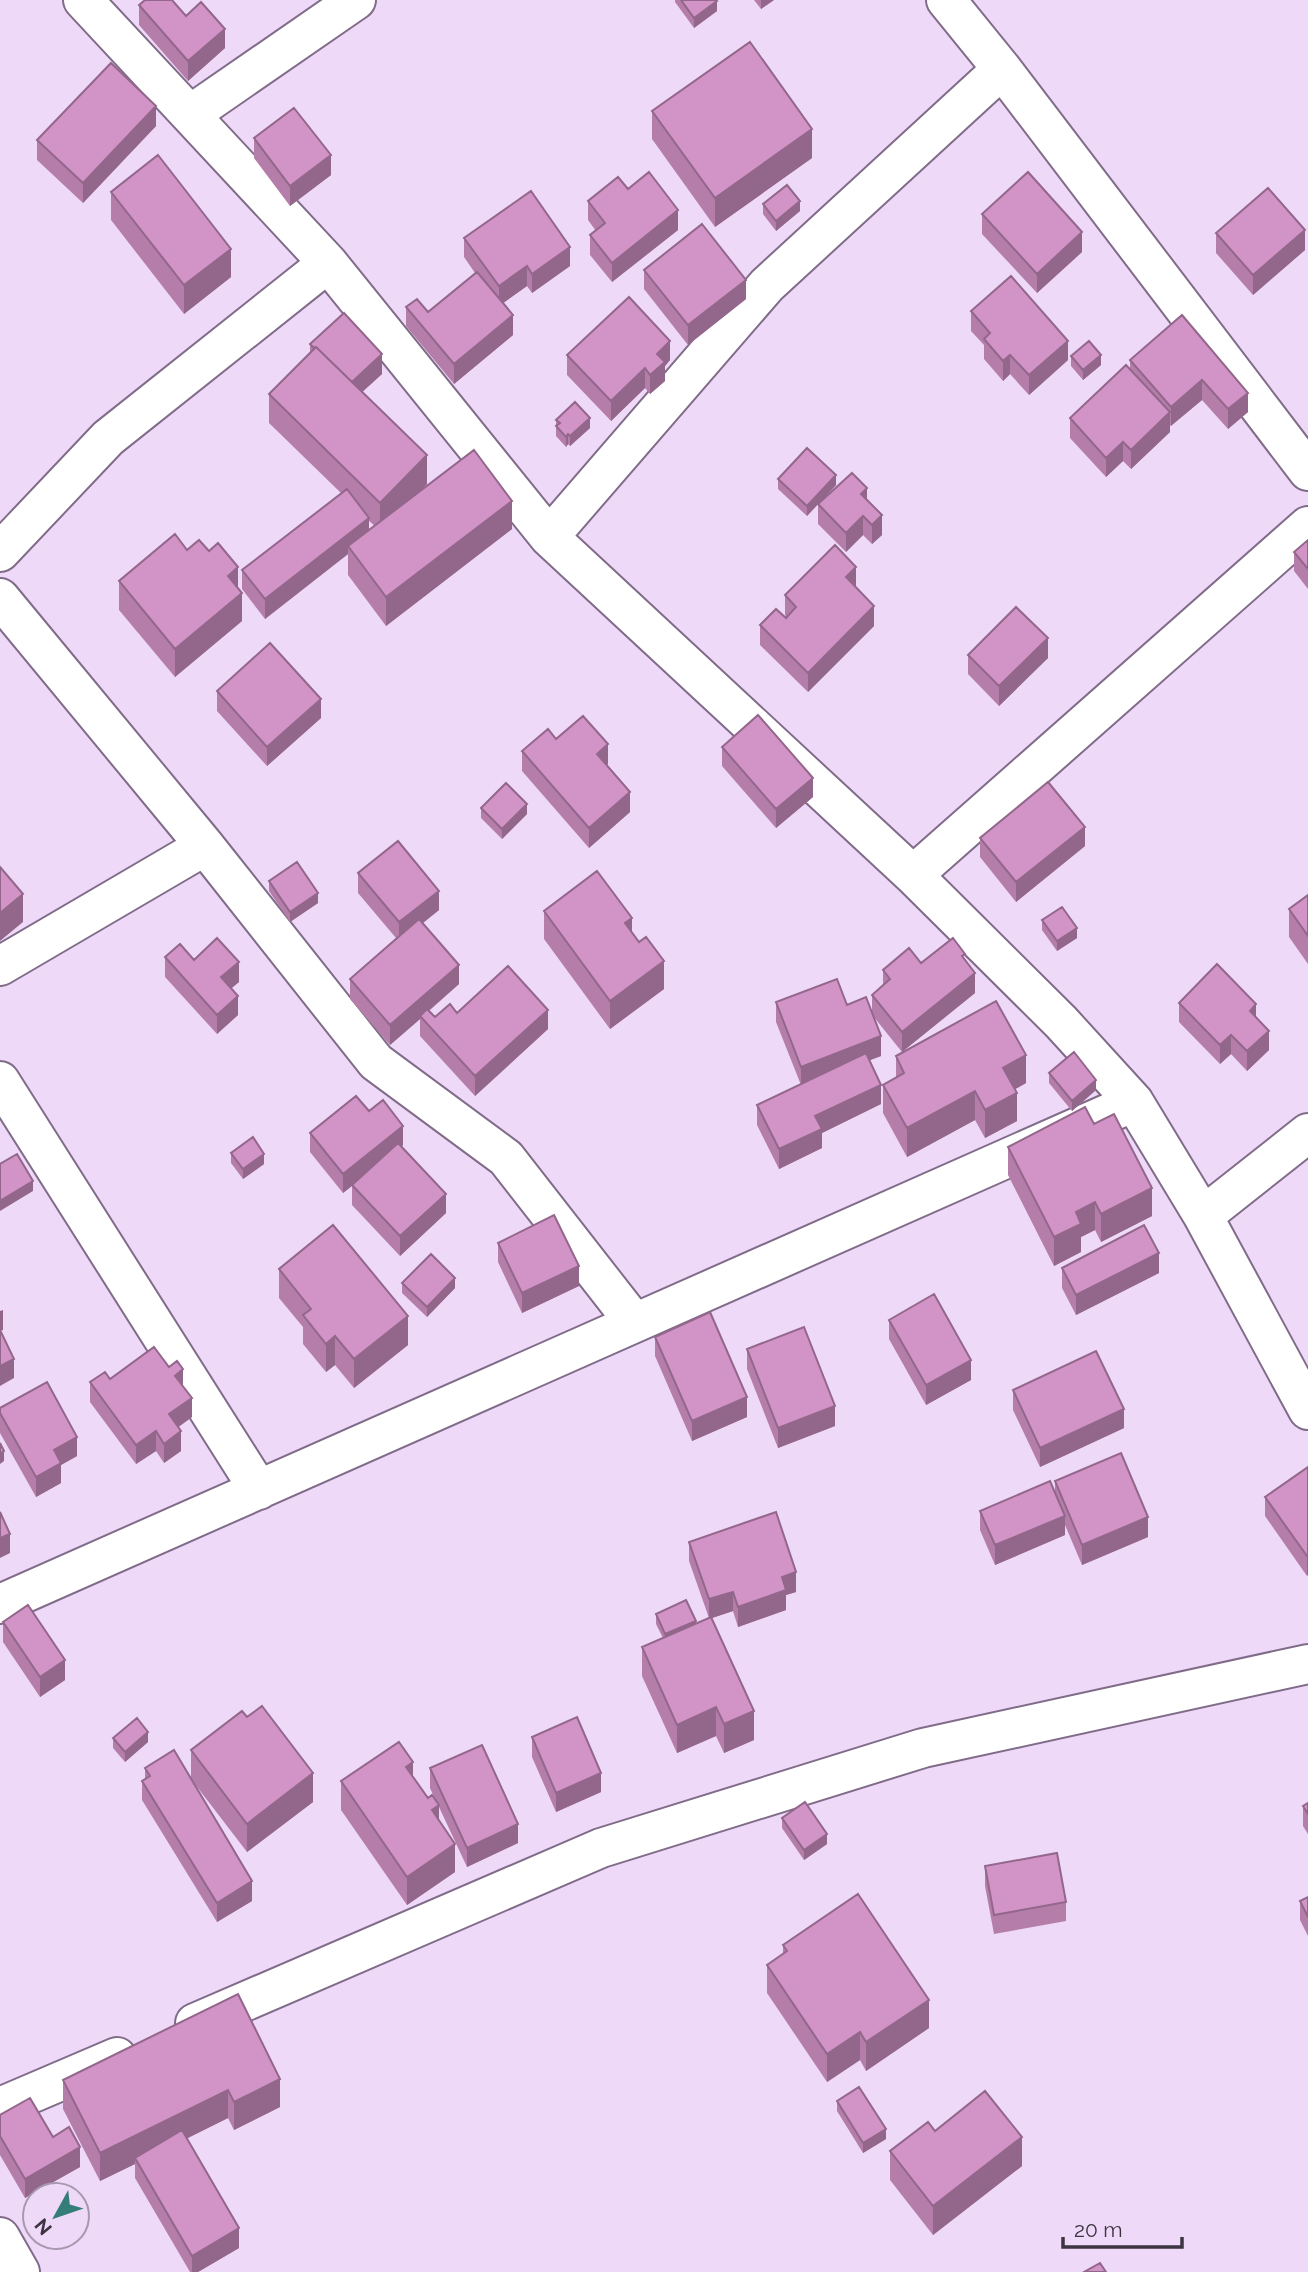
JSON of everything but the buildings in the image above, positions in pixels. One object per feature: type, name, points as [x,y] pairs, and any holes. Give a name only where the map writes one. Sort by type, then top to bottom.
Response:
[{"type":"street","points":[[83,0],[328,263],[549,537],[913,875],[1061,1022],[1134,1102],[1203,1216],[1308,1410]]},
{"type":"street","points":[[191,114],[356,0]]},
{"type":"street","points":[[946,0],[1002,69],[1308,471]]},
{"type":"street","points":[[549,537],[767,285],[1002,69]]},
{"type":"street","points":[[0,552],[108,438],[328,263]]},
{"type":"street","points":[[913,875],[1308,526]]},
{"type":"street","points":[[0,598],[205,846],[376,1062],[506,1158],[635,1322]]},
{"type":"street","points":[[0,967],[205,846]]},
{"type":"street","points":[[0,1081],[259,1490]]},
{"type":"street","points":[[0,1604],[1134,1102]]},
{"type":"street","points":[[1203,1216],[1308,1133]]},
{"type":"street","points":[[0,2107],[601,1848],[923,1748],[1308,1664]]},
{"type":"street","points":[[0,2237],[20,2272]]}]
